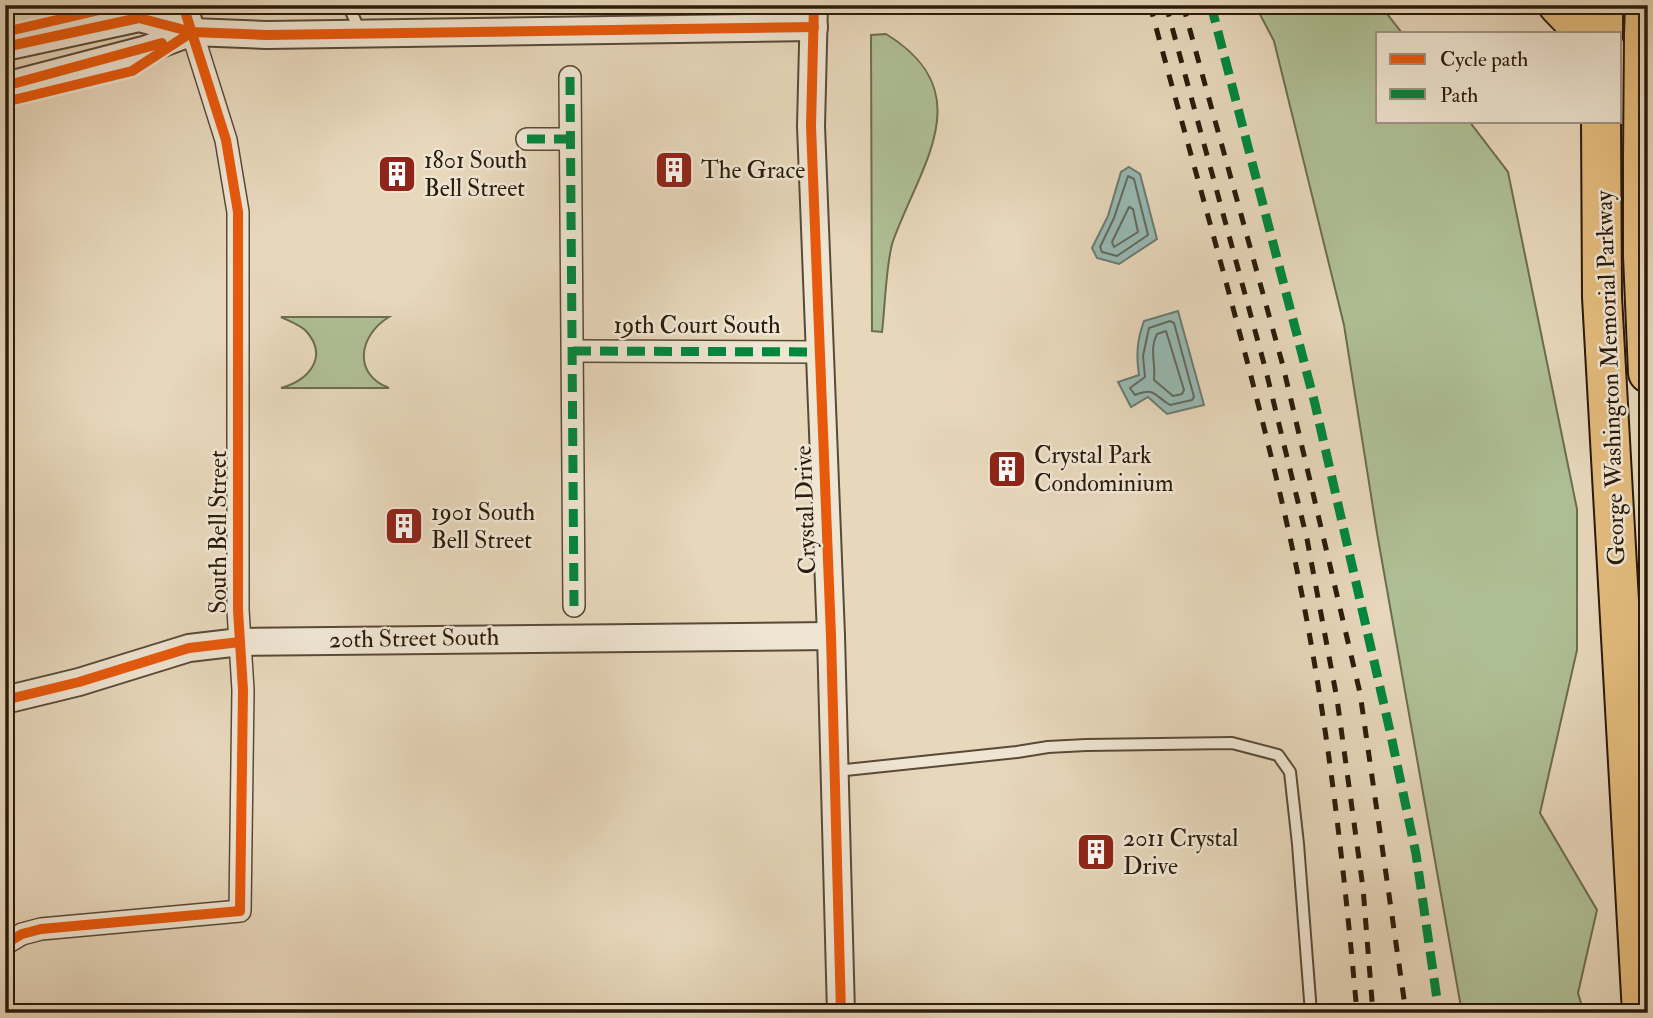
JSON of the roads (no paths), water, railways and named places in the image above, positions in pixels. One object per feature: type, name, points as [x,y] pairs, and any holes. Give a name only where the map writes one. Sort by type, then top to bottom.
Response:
[{"type":"highway","points":[[1558,5],[1584,32]]},
{"type":"highway","points":[[1603,5],[1603,32]]},
{"type":"highway","name":"George Washington Memorial Parkway","points":[[1644,21],[1643,256],[1648,373]]},
{"type":"highway","points":[[1622,71],[1648,98]]},
{"type":"highway","name":"George Washington Memorial Parkway","points":[[1601,122],[1602,297],[1642,1013]]},
{"type":"street","name":"South Bell Street","points":[[5,944],[22,934],[41,929],[240,911],[243,690],[240,642],[238,212],[226,140],[183,5]]},
{"type":"street","points":[[5,47],[139,18],[192,32],[266,35],[814,16]]},
{"type":"street","name":"Crystal Drive","points":[[814,16],[811,126],[831,636],[841,1013]]},
{"type":"street","points":[[5,86],[147,48],[192,32]]},
{"type":"street","points":[[570,77],[574,606]]},
{"type":"street","points":[[527,139],[570,139]]},
{"type":"street","name":"19th Court South","points":[[573,351],[820,352]]},
{"type":"street","name":"20th Street South","points":[[5,700],[79,682],[179,651],[240,642],[831,636]]},
{"type":"lane","points":[[348,5],[361,33]]},
{"type":"lane","points":[[835,771],[1048,747],[1232,743],[1278,755],[1290,772],[1311,1013]]},
{"type":"water","points":[[1129,167],[1140,174],[1157,239],[1119,264],[1097,258],[1092,248],[1108,216],[1121,172]]},
{"type":"water","points":[[1178,311],[1204,405],[1167,414],[1148,397],[1131,407],[1118,382],[1139,375],[1138,348],[1144,321]]},
{"type":"railway","points":[[1150,5],[1259,407],[1303,600],[1332,776],[1357,1013]]},
{"type":"railway","points":[[1166,5],[1266,371],[1307,539],[1337,699],[1363,888],[1373,1013]]},
{"type":"railway","points":[[1183,5],[1283,366],[1360,693],[1406,1013]]},
{"type":"place","name":"The Grace","points":[[674,170]]},
{"type":"place","name":"1801 South Bell Street","points":[[397,174]]},
{"type":"place","name":"Crystal Park Condominium","points":[[1007,469]]},
{"type":"place","name":"1901 South Bell Street","points":[[404,526]]},
{"type":"place","name":"2011 Crystal Drive","points":[[1096,852]]}]
